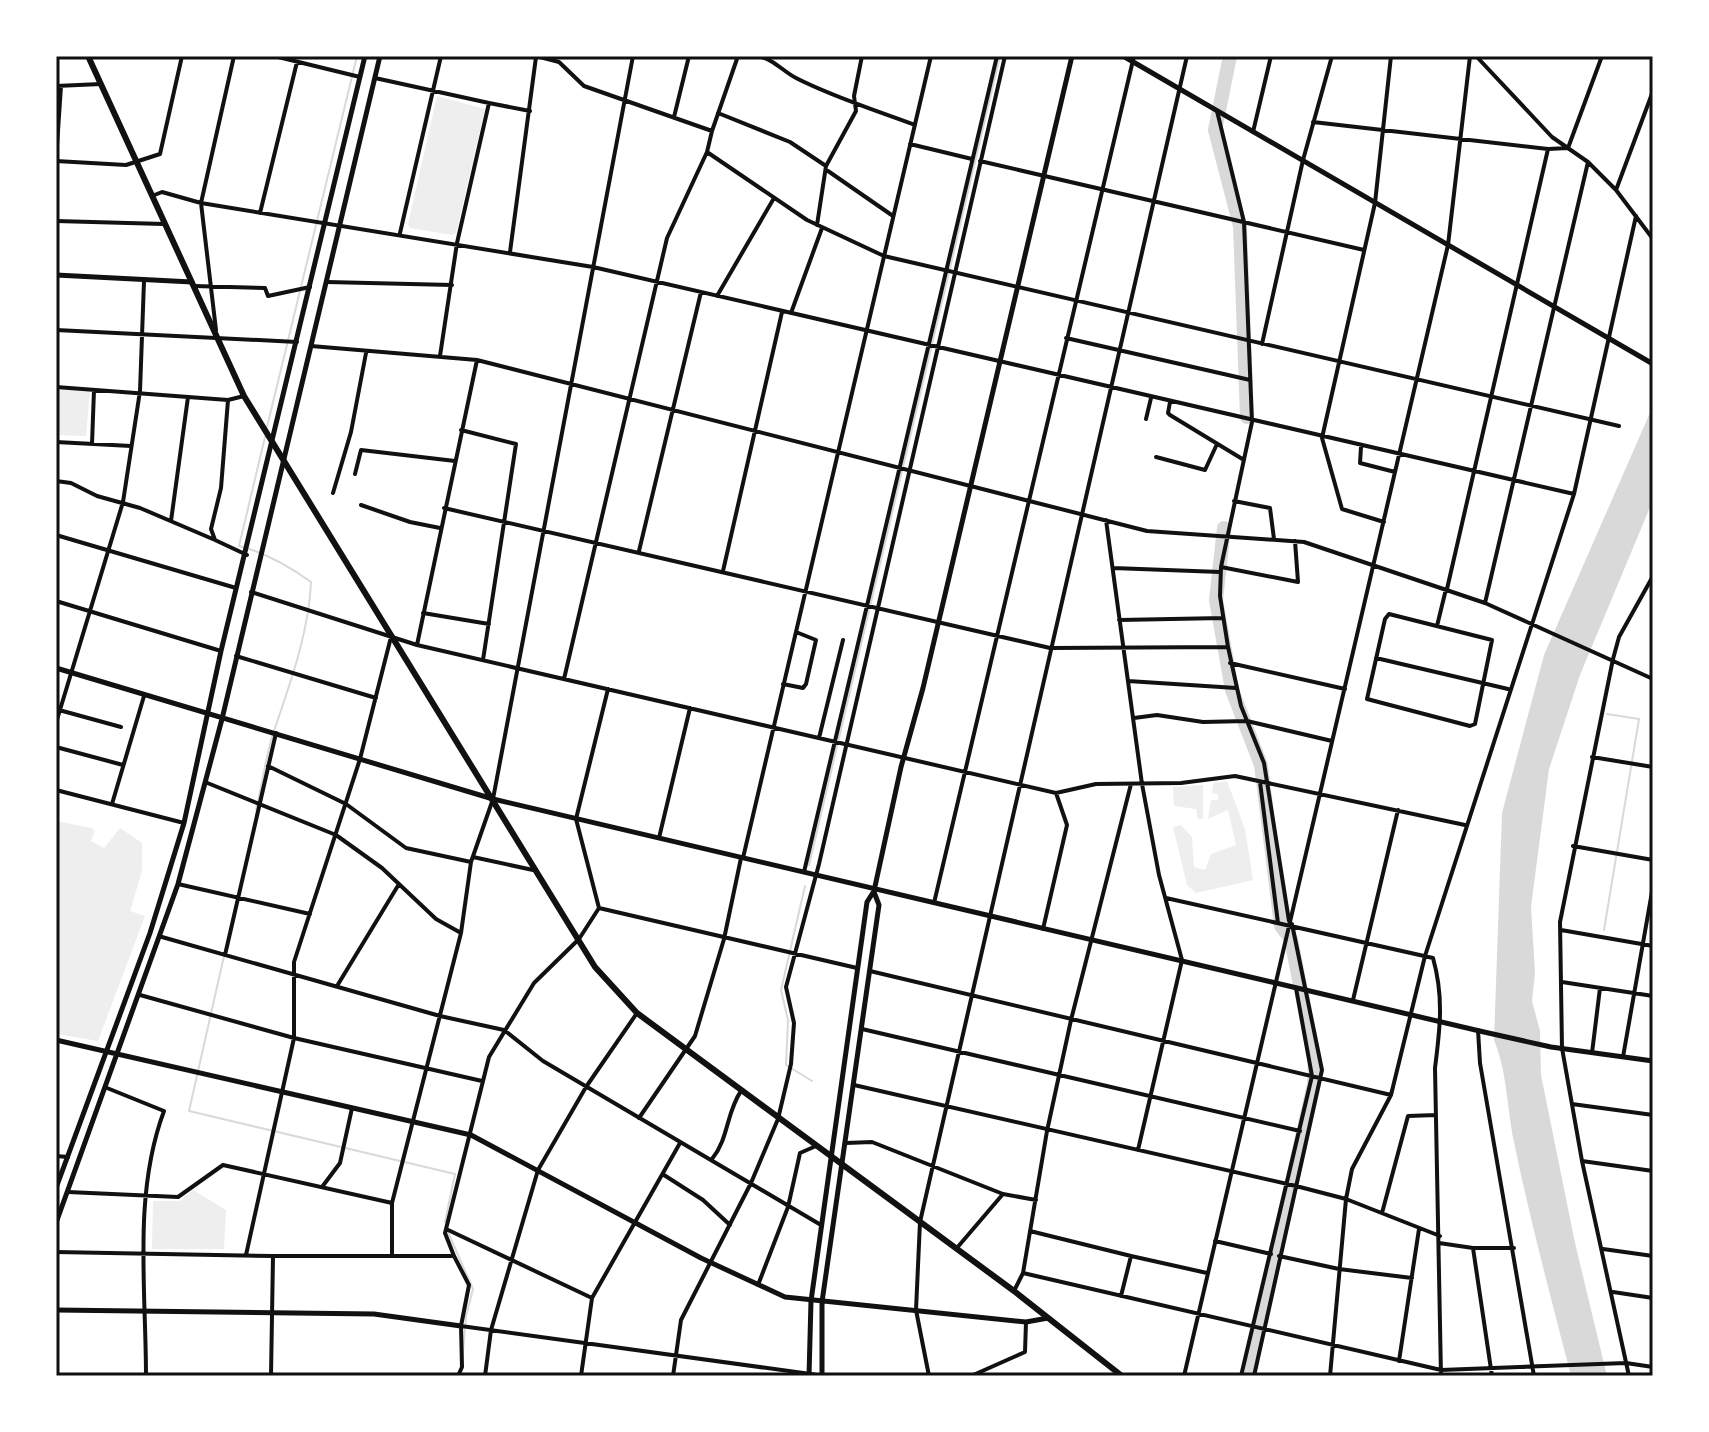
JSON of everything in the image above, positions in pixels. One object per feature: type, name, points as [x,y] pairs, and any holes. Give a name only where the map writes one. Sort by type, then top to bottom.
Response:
[{"type":"highway","points":[[88,56],[244,396],[595,967],[637,1013],[1014,1291],[1122,1376]]},
{"type":"street","points":[[101,84],[59,86],[56,161],[137,164],[160,154],[182,56]]},
{"type":"street","points":[[216,336],[213,286],[201,203],[234,56]]},
{"type":"street","points":[[274,56],[360,77]]},
{"type":"street","points":[[56,1188],[155,919],[184,823],[221,651],[274,444],[365,56]]},
{"type":"street","points":[[56,1223],[162,937],[178,884],[222,719],[380,56]]},
{"type":"street","points":[[400,233],[441,56]]},
{"type":"street","points":[[510,252],[536,56],[559,62],[584,86],[712,131]]},
{"type":"street","points":[[392,1256],[392,1203],[461,933],[472,860],[493,799],[633,56]]},
{"type":"street","points":[[674,117],[689,56]]},
{"type":"street","points":[[564,679],[667,238],[707,152],[738,56]]},
{"type":"street","points":[[757,56],[770,58],[794,77],[915,125]]},
{"type":"street","points":[[791,313],[820,226],[819,197],[827,168],[856,111],[862,56]]},
{"type":"street","points":[[639,1118],[688,1051],[724,939],[931,56]]},
{"type":"street","points":[[872,606],[904,468],[937,347],[997,56]]},
{"type":"street","points":[[976,160],[1005,56]]},
{"type":"street","points":[[809,1375],[811,1301],[867,902],[874,891],[1072,56]]},
{"type":"street","points":[[929,1376],[916,1310],[920,1222],[1187,56]]},
{"type":"street","points":[[1253,132],[1271,56]]},
{"type":"street","points":[[1262,344],[1303,160],[1332,56]]},
{"type":"street","points":[[1384,522],[1342,509],[1322,438],[1375,203],[1391,56]]},
{"type":"street","points":[[1184,1376],[1275,983],[1285,926],[1375,565],[1448,245],[1470,56]]},
{"type":"street","points":[[1476,56],[1552,137],[1588,162],[1616,190],[1653,239]]},
{"type":"street","points":[[1568,148],[1602,56]]},
{"type":"street","points":[[1125,57],[1652,363]]},
{"type":"street","points":[[934,903],[1133,59]]},
{"type":"street","points":[[260,213],[297,62]]},
{"type":"street","points":[[375,78],[531,111]]},
{"type":"street","points":[[1616,190],[1653,91]]},
{"type":"street","points":[[440,356],[457,243],[489,103]]},
{"type":"street","points":[[1217,111],[1244,222],[1252,422],[1223,537],[1219,571],[1220,618],[1233,688],[1244,721],[1262,752],[1285,926],[1321,1079],[1254,1376]]},
{"type":"street","points":[[718,113],[790,142],[893,216]]},
{"type":"street","points":[[1313,122],[1548,149],[1568,148]]},
{"type":"street","points":[[910,144],[1364,250]]},
{"type":"street","points":[[1437,626],[1548,149]]},
{"type":"street","points":[[707,152],[820,226],[884,256],[1619,426]]},
{"type":"street","points":[[1485,603],[1516,481],[1588,162]]},
{"type":"street","points":[[152,196],[162,192],[201,203],[400,233],[593,267],[1252,422],[1574,494]]},
{"type":"street","points":[[717,296],[774,198]]},
{"type":"street","points":[[1330,1376],[1346,1199],[1352,1169],[1391,1095],[1425,956],[1508,689],[1574,494],[1636,216]]},
{"type":"street","points":[[56,221],[164,224]]},
{"type":"street","points":[[804,872],[840,743],[904,468],[929,345],[951,272]]},
{"type":"street","points":[[56,275],[265,288],[268,296],[310,287]]},
{"type":"street","points":[[56,723],[123,502],[140,391],[144,281]]},
{"type":"street","points":[[326,282],[452,285]]},
{"type":"street","points":[[639,551],[701,292]]},
{"type":"street","points":[[723,571],[782,311]]},
{"type":"street","points":[[56,330],[297,342]]},
{"type":"street","points":[[1066,338],[1250,380]]},
{"type":"street","points":[[311,346],[477,360],[1147,531],[1295,541],[1485,603],[1653,679]]},
{"type":"street","points":[[333,493],[351,432],[366,353]]},
{"type":"street","points":[[417,645],[477,360]]},
{"type":"street","points":[[56,387],[228,400],[244,396]]},
{"type":"street","points":[[92,444],[94,389]]},
{"type":"street","points":[[171,521],[188,396]]},
{"type":"street","points":[[1146,419],[1151,398]]},
{"type":"street","points":[[215,540],[211,529],[221,488],[228,400]]},
{"type":"street","points":[[1170,402],[1170,415],[1244,460]]},
{"type":"street","points":[[461,430],[516,444],[483,660]]},
{"type":"street","points":[[56,442],[131,446]]},
{"type":"street","points":[[1156,457],[1205,470],[1217,444]]},
{"type":"street","points":[[1361,447],[1360,463],[1395,472]]},
{"type":"street","points":[[355,474],[361,450],[455,461]]},
{"type":"street","points":[[56,481],[71,483],[97,496],[123,502],[247,555]]},
{"type":"street","points":[[1234,501],[1270,508],[1274,539]]},
{"type":"street","points":[[361,505],[410,522],[440,528]]},
{"type":"street","points":[[444,508],[1050,648],[1225,647]]},
{"type":"street","points":[[1106,520],[1142,784],[1182,960],[1138,1150]]},
{"type":"street","points":[[56,535],[238,589]]},
{"type":"street","points":[[1113,568],[1219,571],[1298,582],[1295,541]]},
{"type":"street","points":[[1629,1376],[1582,1161],[1562,1048],[1561,930],[1573,846],[1613,659],[1619,637],[1653,576]]},
{"type":"street","points":[[251,592],[417,645],[1056,793],[1096,784],[1142,784],[1233,776],[1465,825]]},
{"type":"street","points":[[56,601],[221,651]]},
{"type":"street","points":[[423,613],[489,624]]},
{"type":"street","points":[[1389,614],[1492,640],[1476,721],[1470,726],[1372,703],[1367,698],[1376,658],[1385,619],[1389,614]]},
{"type":"street","points":[[1119,620],[1220,618]]},
{"type":"street","points":[[783,684],[805,687],[816,640],[795,632]]},
{"type":"street","points":[[246,1255],[294,1038],[294,962],[360,759],[391,637]]},
{"type":"street","points":[[819,738],[843,640]]},
{"type":"street","points":[[235,656],[376,698]]},
{"type":"street","points":[[1376,658],[1508,689]]},
{"type":"street","points":[[1230,663],[1345,689]]},
{"type":"street","points":[[56,668],[493,799],[874,891],[1551,1047],[1653,1061]]},
{"type":"street","points":[[1128,681],[1233,688]]},
{"type":"street","points":[[458,1376],[462,1367],[461,1326],[469,1285],[454,1256],[446,1229],[489,1057],[534,983],[579,939],[599,908],[576,819],[608,689]]},
{"type":"street","points":[[112,804],[144,696]]},
{"type":"street","points":[[659,838],[690,708]]},
{"type":"street","points":[[59,710],[121,727]]},
{"type":"street","points":[[1133,718],[1157,715],[1203,722],[1244,721],[1332,741]]},
{"type":"street","points":[[225,955],[276,733]]},
{"type":"street","points":[[673,1376],[681,1320],[751,1183],[778,1119],[791,1064],[794,1023],[786,987],[813,874],[819,864],[840,743]]},
{"type":"street","points":[[56,747],[123,765]]},
{"type":"street","points":[[1592,757],[1653,767]]},
{"type":"street","points":[[268,766],[346,804],[406,848],[536,870]]},
{"type":"street","points":[[205,782],[336,835],[399,884],[436,919],[461,933]]},
{"type":"street","points":[[1264,783],[1285,926]]},
{"type":"street","points":[[1014,1291],[1023,1273],[1047,1131],[1071,1020],[1090,940],[1115,858],[1131,784]]},
{"type":"street","points":[[56,790],[184,823]]},
{"type":"street","points":[[1043,929],[1067,825],[1056,793]]},
{"type":"street","points":[[1353,1000],[1398,810]]},
{"type":"street","points":[[1573,846],[1653,860]]},
{"type":"street","points":[[178,884],[310,914]]},
{"type":"street","points":[[337,986],[399,884]]},
{"type":"street","points":[[1623,1057],[1653,886]]},
{"type":"street","points":[[56,1310],[374,1314],[823,1376],[822,1302],[879,905],[874,891]]},
{"type":"street","points":[[1166,898],[1433,958],[1440,986],[1442,1022],[1435,1068],[1441,1373]]},
{"type":"street","points":[[599,908],[858,968]]},
{"type":"street","points":[[1561,930],[1653,946]]},
{"type":"street","points":[[162,937],[440,1016],[504,1030],[543,1061],[705,1160],[712,1159],[821,1225]]},
{"type":"street","points":[[870,971],[1391,1095]]},
{"type":"street","points":[[1562,982],[1653,996]]},
{"type":"street","points":[[1592,1053],[1600,988]]},
{"type":"street","points":[[1241,1376],[1312,1076],[1301,989]]},
{"type":"street","points":[[140,995],[294,1038],[482,1081]]},
{"type":"street","points":[[485,1376],[491,1330],[538,1170],[586,1087],[637,1013]]},
{"type":"street","points":[[862,1029],[1300,1131]]},
{"type":"street","points":[[1481,1031],[1480,1063],[1534,1376]]},
{"type":"street","points":[[56,1040],[471,1135],[712,1263],[785,1297],[1026,1322],[1049,1318]]},
{"type":"street","points":[[854,1085],[1346,1199],[1440,1240],[1473,1248],[1514,1248]]},
{"type":"street","points":[[107,1088],[164,1111],[152,1145],[145,1196],[146,1376]]},
{"type":"street","points":[[712,1159],[724,1144],[729,1109],[741,1091]]},
{"type":"street","points":[[1571,1104],[1653,1115]]},
{"type":"street","points":[[322,1187],[340,1163],[352,1107]]},
{"type":"street","points":[[1382,1213],[1408,1116],[1436,1115]]},
{"type":"street","points":[[846,1143],[872,1142],[1003,1194],[1036,1200]]},
{"type":"street","points":[[581,1376],[592,1298],[681,1143]]},
{"type":"street","points":[[758,1285],[788,1207],[800,1153],[816,1146]]},
{"type":"street","points":[[56,1156],[68,1157]]},
{"type":"street","points":[[1582,1161],[1653,1171]]},
{"type":"street","points":[[68,1192],[178,1197],[223,1165],[392,1203]]},
{"type":"street","points":[[664,1175],[703,1200],[730,1225]]},
{"type":"street","points":[[956,1249],[1003,1194]]},
{"type":"street","points":[[446,1229],[592,1298]]},
{"type":"street","points":[[1399,1361],[1419,1229]]},
{"type":"street","points":[[1030,1231],[1207,1274]]},
{"type":"street","points":[[1215,1241],[1271,1254]]},
{"type":"street","points":[[1473,1248],[1492,1376]]},
{"type":"street","points":[[1603,1249],[1653,1256]]},
{"type":"street","points":[[56,1252],[454,1256]]},
{"type":"street","points":[[271,1376],[273,1256]]},
{"type":"street","points":[[1121,1296],[1131,1256]]},
{"type":"street","points":[[1279,1256],[1339,1269],[1412,1278]]},
{"type":"street","points":[[1023,1273],[1333,1344],[1441,1373],[1618,1367],[1626,1363],[1653,1367]]},
{"type":"street","points":[[1613,1292],[1653,1298]]},
{"type":"street","points":[[971,1376],[1025,1352],[1026,1322]]},
{"type":"shaded area","points":[[437,96],[485,109],[456,233],[452,235],[410,228],[408,224]]},
{"type":"shaded area","points":[[56,389],[90,391],[86,436],[56,435]]},
{"type":"shaded area","points":[[1653,406],[1653,500],[1580,675],[1549,769],[1531,907],[1535,973],[1532,1001],[1540,1031],[1541,1075],[1575,1243],[1607,1376],[1571,1376],[1527,1200],[1502,1064],[1494,1040],[1502,813],[1544,655]]},
{"type":"shaded area","points":[[1227,781],[1245,829],[1253,880],[1196,893],[1187,885],[1173,827],[1181,825],[1192,837],[1194,867],[1205,870],[1211,854],[1236,845],[1228,810],[1208,819],[1211,800],[1218,800],[1218,794],[1212,793],[1213,783]]},
{"type":"shaded area","points":[[1203,785],[1203,819],[1198,819],[1196,809],[1174,806],[1173,787]]},
{"type":"shaded area","points":[[56,821],[92,828],[95,831],[91,841],[104,848],[120,828],[142,843],[142,871],[130,911],[145,916],[98,1041],[56,1034]]},
{"type":"shaded area","points":[[193,1190],[226,1210],[224,1249],[152,1249],[153,1201],[180,1201]]},
{"type":"waterway","points":[[267,427],[357,56]]},
{"type":"waterway","points":[[809,865],[1000,56]]},
{"type":"waterway","points":[[1230,56],[1215,130],[1240,226],[1247,417]]},
{"type":"waterway","points":[[256,810],[270,746],[302,641],[311,582],[277,561],[239,546],[265,437]]},
{"type":"waterway","points":[[1224,528],[1216,600],[1232,690],[1261,765],[1281,926],[1291,939],[1315,1062],[1314,1084],[1248,1376]]},
{"type":"waterway","points":[[1604,930],[1639,719],[1607,714]]},
{"type":"waterway","points":[[805,886],[781,990],[788,1020],[786,1065],[812,1081]]},
{"type":"waterway","points":[[224,956],[189,1111],[455,1174],[445,1222]]},
{"type":"waterway","points":[[448,1232],[473,1289],[466,1316],[461,1376]]}]
